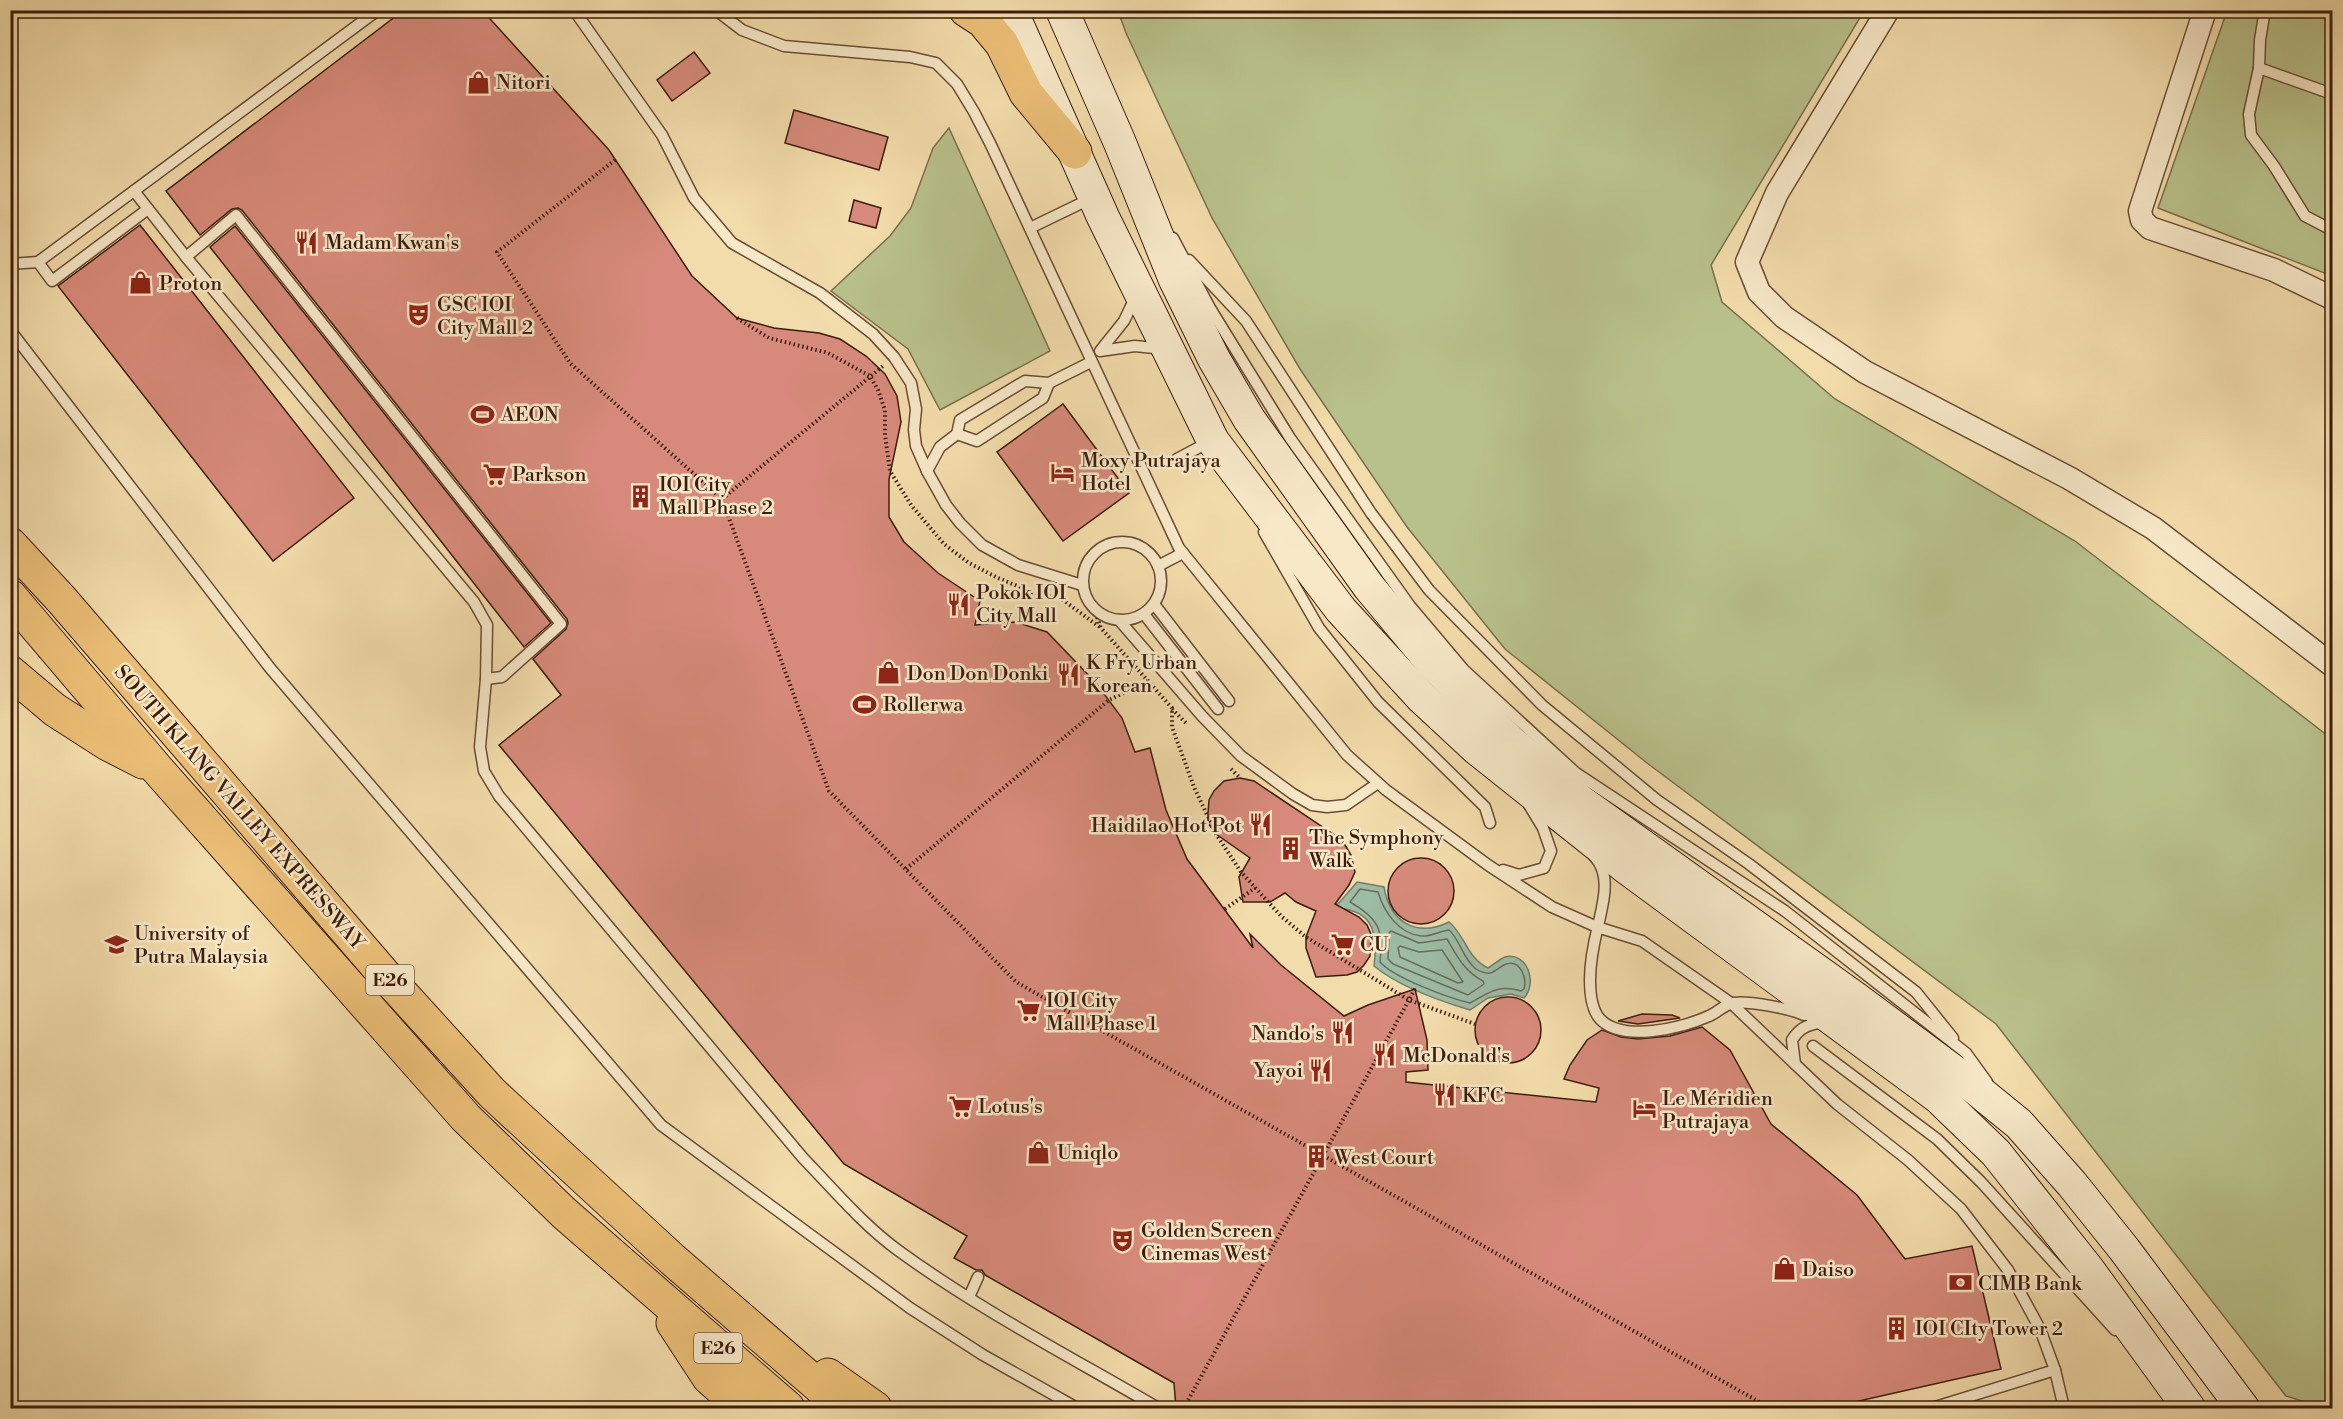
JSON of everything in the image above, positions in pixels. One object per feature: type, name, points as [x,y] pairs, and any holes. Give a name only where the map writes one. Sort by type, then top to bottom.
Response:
[{"type":"main road","points":[[966,10],[983,21],[1002,44],[1026,93],[1075,152]]},
{"type":"main road","points":[[10,533],[61,599]]},
{"type":"main road","name":"SOUTH KLANG VALLEY EXPRESSWAY","points":[[10,544],[61,599],[383,973],[492,1093],[752,1329],[844,1408]]},
{"type":"main road","name":"SOUTH KLANG VALLEY EXPRESSWAY","points":[[10,596],[158,770],[466,1118],[564,1213],[788,1408]]},
{"type":"main road","points":[[10,672],[55,710],[108,744],[158,770]]},
{"type":"main road","points":[[649,1287],[709,1378],[742,1408]]},
{"type":"main road","points":[[752,1329],[833,1378],[875,1408]]},
{"type":"street","points":[[1011,10],[1138,292],[1213,441],[1341,610],[1421,697],[1477,749],[1624,866],[1938,1097],[1996,1153],[2088,1269],[2187,1408]]},
{"type":"street","points":[[1062,10],[1120,143],[1179,290],[1201,336],[1250,419],[1369,587],[1433,663],[1511,742],[1580,801],[1864,1004],[1959,1075],[2019,1124],[2072,1184],[2124,1249],[2243,1408]]},
{"type":"street","points":[[1888,10],[1777,193],[1747,262],[1760,292],[1784,317],[1865,372],[2069,478],[2153,528],[2332,665]]},
{"type":"street","points":[[2205,10],[2140,211],[2142,220],[2150,228],[2274,270],[2332,298]]},
{"type":"lane","points":[[10,264],[38,262],[378,10]]},
{"type":"lane","points":[[574,10],[662,135],[694,198],[732,243],[820,293],[873,334],[894,357],[911,383],[916,409],[914,430],[916,446],[946,505],[960,524],[982,545],[1018,565],[1082,585]]},
{"type":"lane","points":[[716,10],[742,30],[784,46],[910,57],[936,63],[957,84],[974,112],[1030,228],[1091,362],[1183,553],[1347,755],[1378,783],[1488,865],[1552,907],[1597,927],[1642,942],[1731,1003],[1837,1104],[1908,1160],[1961,1209],[2008,1270],[2040,1329],[2055,1370],[2064,1408]]},
{"type":"lane","points":[[2265,10],[2260,40],[2259,68],[2249,114],[2251,135],[2274,166],[2305,216],[2332,230]]},
{"type":"lane","points":[[2259,68],[2332,94]]},
{"type":"lane","points":[[1120,143],[1181,251],[1210,308],[1290,438],[1410,606],[1464,670],[1576,773],[1785,912],[1966,1053]]},
{"type":"lane","points":[[134,191],[186,257],[474,602],[487,625],[486,679],[480,747],[484,771],[499,796],[804,1158],[854,1212],[898,1250],[969,1297],[1158,1408]]},
{"type":"lane","points":[[1030,228],[1094,198]]},
{"type":"lane","points":[[38,262],[52,281],[148,209]]},
{"type":"lane","points":[[186,257],[236,215],[561,624],[502,677],[486,679]]},
{"type":"lane","points":[[1181,251],[1246,321],[1371,513],[1429,590],[1542,705],[1568,727],[1657,800],[1749,864],[1916,992],[1966,1053],[2019,1124]]},
{"type":"lane","points":[[1138,292],[1124,321],[1100,351],[1135,346],[1166,349]]},
{"type":"lane","points":[[10,330],[270,668],[661,1125],[910,1308],[983,1355],[1077,1408]]},
{"type":"lane","points":[[927,471],[940,447],[957,434],[960,420],[1025,381],[1049,383],[1091,362]]},
{"type":"lane","points":[[957,434],[977,441],[1043,398],[1049,383]]},
{"type":"lane","points":[[1177,459],[1213,441],[1254,514]]},
{"type":"lane","points":[[1260,524],[1319,628],[1378,702],[1485,807],[1490,823]]},
{"type":"lane","points":[[1118,542],[1131,542],[1152,555],[1161,578],[1160,592],[1154,604],[1144,614],[1132,619],[1119,620],[1106,617],[1094,609],[1086,598],[1082,585],[1087,561],[1095,551],[1106,544],[1118,542]]},
{"type":"lane","points":[[1158,566],[1183,553]]},
{"type":"lane","points":[[1154,604],[1229,701]]},
{"type":"lane","points":[[1144,614],[1218,709]]},
{"type":"lane","points":[[1119,620],[1240,756],[1293,794],[1312,805],[1327,807],[1346,805],[1378,783]]},
{"type":"lane","points":[[1477,749],[1528,804],[1596,858],[1605,878],[1604,906],[1597,927],[1590,977],[1591,999],[1600,1019],[1623,1031],[1656,1031],[1709,1016],[1731,1003],[1790,1008],[1878,1055]]},
{"type":"lane","points":[[1488,865],[1519,875],[1544,868],[1551,851],[1543,828],[1528,804]]},
{"type":"lane","points":[[1795,1064],[1792,1040],[1806,1025],[1819,1023]]},
{"type":"lane","points":[[1813,1046],[1938,1139],[1981,1182],[2187,1408]]},
{"type":"lane","points":[[969,1297],[978,1277]]},
{"type":"lane","points":[[1932,1408],[2055,1370]]},
{"type":"path","points":[[615,160],[497,252],[570,363],[722,500],[829,790],[1016,982],[1770,1408]]},
{"type":"path","points":[[722,500],[894,357]]},
{"type":"path","points":[[1094,609],[1101,628],[1172,708],[1172,727],[1194,787],[1216,834],[1254,888],[1306,937],[1409,1000],[1475,1024]]},
{"type":"path","points":[[906,869],[1108,700],[1165,674]]},
{"type":"path","points":[[1225,909],[1254,888]]},
{"type":"path","points":[[1186,1404],[1415,989]]},
{"type":"green space","points":[[1118,11],[1864,11],[1711,265],[1722,302],[1835,399],[2075,541],[2332,739],[2332,1408],[2324,1408],[2286,1396],[1996,1024],[1647,763],[1505,649],[1407,527],[1300,369],[1212,218],[1126,33]]},
{"type":"green space","points":[[2227,11],[2332,11],[2332,276],[2158,208]]},
{"type":"green space","points":[[949,128],[1050,351],[940,410],[908,349],[831,291],[890,236],[911,208],[933,148]]},
{"type":"water","points":[[1357,882],[1384,887],[1392,909],[1406,924],[1426,928],[1437,927],[1449,922],[1475,958],[1488,968],[1505,957],[1513,956],[1519,959],[1524,963],[1530,977],[1528,992],[1524,998],[1511,994],[1488,998],[1470,1010],[1420,992],[1384,973],[1374,966],[1375,940],[1369,922],[1354,911],[1328,908],[1339,903]]},
{"type":"building","points":[[404,10],[482,10],[609,150],[692,276],[737,318],[774,328],[819,333],[840,339],[866,356],[885,374],[897,396],[901,422],[889,479],[889,517],[904,542],[938,573],[980,601],[975,625],[1015,622],[1047,632],[1096,683],[1122,718],[1135,752],[1150,748],[1166,810],[1187,859],[1253,948],[1250,934],[1281,965],[1344,1016],[1415,989],[1427,1040],[1428,1070],[1406,1072],[1406,1082],[1596,1102],[1599,1088],[1564,1079],[1570,1065],[1587,1040],[1602,1030],[1621,1037],[1638,1039],[1670,1036],[1702,1027],[1730,1050],[1771,1124],[1857,1195],[1905,1259],[1972,1246],[2001,1369],[1828,1408],[1218,1408],[1209,1404],[1202,1408],[1176,1408],[1174,1383],[985,1275],[982,1270],[976,1270],[954,1258],[967,1236],[844,1164],[499,745],[561,695],[533,659],[566,629],[567,619],[242,210],[232,209],[200,235],[166,191]]},
{"type":"building","points":[[694,52],[710,73],[672,101],[657,80]]},
{"type":"building","points":[[794,110],[888,137],[879,170],[785,143]]},
{"type":"building","points":[[854,200],[881,208],[876,228],[849,221]]},
{"type":"building","points":[[140,225],[354,498],[273,561],[58,286]]},
{"type":"building","points":[[235,226],[551,623],[524,647],[210,247]]},
{"type":"building","name":"Moxy Putrajaya Hotel","points":[[1063,404],[1129,493],[1063,541],[997,452]]},
{"type":"building","name":"The Symphony Walk","points":[[1240,778],[1254,781],[1342,840],[1351,855],[1355,872],[1349,885],[1335,904],[1359,917],[1367,925],[1371,934],[1370,956],[1357,972],[1316,977],[1306,948],[1306,937],[1316,911],[1296,902],[1285,893],[1270,902],[1243,902],[1239,877],[1250,858],[1216,834],[1208,823],[1209,800],[1214,791],[1224,781]]},
{"type":"building","name":"The Symphony Walk","points":[[1421,858],[1434,860],[1444,868],[1452,878],[1454,891],[1452,904],[1444,914],[1434,922],[1421,924],[1408,922],[1398,914],[1390,904],[1388,891],[1390,878],[1398,868],[1408,860]]},
{"type":"building","points":[[1508,997],[1521,999],[1531,1007],[1539,1017],[1541,1030],[1539,1043],[1531,1053],[1521,1061],[1508,1063],[1495,1061],[1485,1053],[1477,1043],[1475,1030],[1477,1017],[1485,1007],[1495,999]]},
{"type":"building","points":[[1642,1014],[1672,1015],[1680,1018],[1638,1024],[1618,1021]]},
{"type":"place","name":"Nitori","points":[[478,82]]},
{"type":"place","name":"Madam Kwan's","points":[[307,242]]},
{"type":"place","name":"Proton","points":[[141,283]]},
{"type":"place","name":"GSC IOI City Mall 2","points":[[419,315]]},
{"type":"place","name":"AEON","points":[[483,414]]},
{"type":"place","name":"Moxy Putrajaya Hotel","points":[[1063,472]]},
{"type":"place","name":"Parkson","points":[[494,474]]},
{"type":"place","name":"IOI City Mall Phase 2","points":[[641,496]]},
{"type":"place","name":"Pokok IOI City Mall","points":[[958,604]]},
{"type":"place","name":"Don Don Donki","points":[[889,673]]},
{"type":"place","name":"K Fry Urban Korean","points":[[1068,674]]},
{"type":"place","name":"Rollerwa","points":[[865,704]]},
{"type":"place","name":"Haidilao Hot Pot","points":[[1260,825]]},
{"type":"place","name":"The Symphony Walk","points":[[1291,848]]},
{"type":"place","name":"University of Putra Malaysia","points":[[116,944]]},
{"type":"place","name":"CU","points":[[1342,944]]},
{"type":"place","name":"IOI City Mall Phase 1","points":[[1028,1011]]},
{"type":"place","name":"Nando's","points":[[1342,1033]]},
{"type":"place","name":"McDonald's","points":[[1385,1055]]},
{"type":"place","name":"Yayoi","points":[[1321,1070]]},
{"type":"place","name":"KFC","points":[[1444,1095]]},
{"type":"place","name":"Lotus's","points":[[960,1106]]},
{"type":"place","name":"Le Méridien Putrajaya","points":[[1644,1109]]},
{"type":"place","name":"Uniqlo","points":[[1039,1152]]},
{"type":"place","name":"West Court","points":[[1316,1157]]},
{"type":"place","name":"Golden Screen Cinemas West","points":[[1123,1241]]},
{"type":"place","name":"Daiso","points":[[1784,1269]]},
{"type":"place","name":"CIMB Bank","points":[[1960,1283]]},
{"type":"place","name":"IOI CIty Tower 2","points":[[1897,1328]]}]
